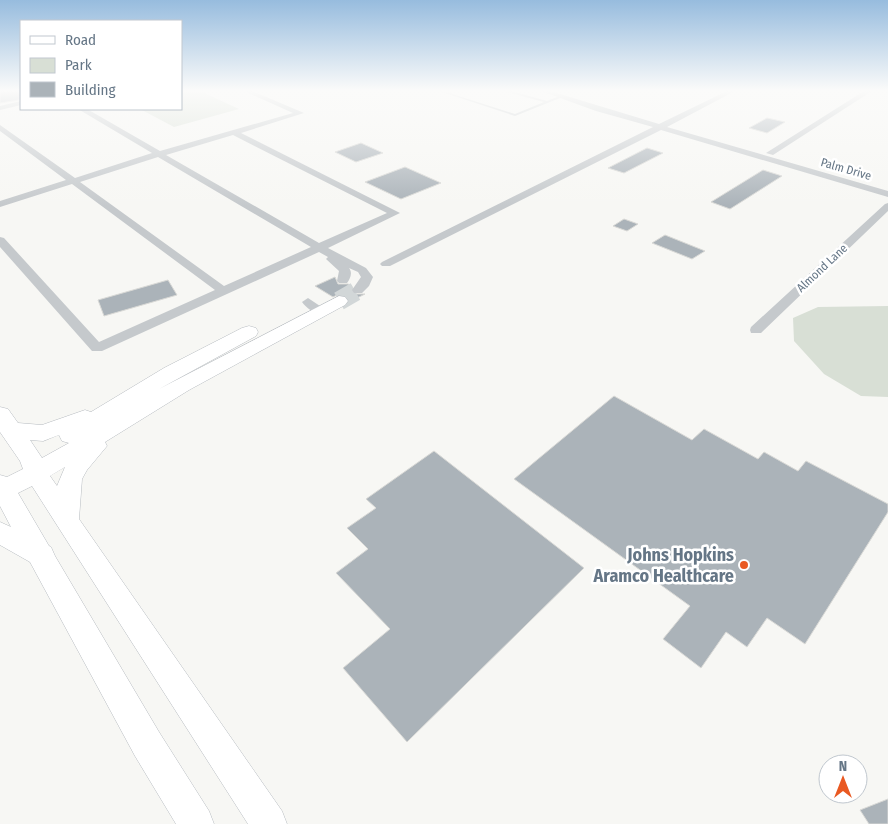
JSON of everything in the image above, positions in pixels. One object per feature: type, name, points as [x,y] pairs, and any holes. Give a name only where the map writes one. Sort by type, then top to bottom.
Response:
[{"type":"main road","points":[[196,824],[147,744],[1,485],[119,414],[182,385],[250,340],[327,297]]},
{"type":"main road","points":[[5,422],[43,433],[119,414]]},
{"type":"main road","points":[[66,520],[70,479],[78,463],[119,414]]},
{"type":"main road","points":[[5,422],[66,520],[269,824]]},
{"type":"main road","points":[[0,533],[42,555]]},
{"type":"street","points":[[3,129],[222,290]]},
{"type":"street","points":[[117,129],[318,248],[362,270],[367,277],[363,286],[358,290]]},
{"type":"street","points":[[0,204],[243,129]]},
{"type":"street","points":[[386,264],[654,129]]},
{"type":"street","name":"Palm Drive","points":[[678,129],[888,194]]},
{"type":"street","name":"Palm Drive","points":[[680,129],[888,187]]},
{"type":"street","points":[[770,153],[807,129]]},
{"type":"street","points":[[0,240],[97,348],[395,213],[234,132]]},
{"type":"street","name":"Almond Lane","points":[[756,330],[888,206]]},
{"type":"street","points":[[318,248],[345,270],[345,277],[327,297]]},
{"type":"green space","points":[[888,306],[888,397],[861,396],[824,374],[794,341],[793,318],[818,307]]},
{"type":"building","points":[[754,129],[773,129],[767,133]]},
{"type":"building","points":[[361,143],[383,153],[356,162],[335,152]]},
{"type":"building","points":[[647,148],[663,153],[624,173],[608,168]]},
{"type":"building","points":[[405,167],[441,183],[401,199],[365,182]]},
{"type":"building","points":[[763,170],[782,176],[730,209],[711,202]]},
{"type":"building","points":[[624,219],[638,224],[627,231],[613,226]]},
{"type":"building","points":[[665,235],[705,251],[692,259],[652,243]]},
{"type":"building","points":[[335,277],[338,284],[352,286],[350,290],[352,294],[365,294],[349,302],[345,295],[339,294],[333,297],[315,286]]},
{"type":"building","points":[[168,280],[177,295],[104,316],[98,300]]},
{"type":"building","name":"Johns Hopkins Aramco Healthcare","points":[[614,396],[692,440],[704,429],[758,459],[764,452],[798,471],[806,461],[888,504],[888,512],[805,644],[767,618],[747,647],[726,632],[701,668],[663,639],[690,606],[514,479]]},
{"type":"building","points":[[434,451],[584,568],[407,742],[343,668],[390,629],[336,573],[368,549],[347,528],[376,508],[366,499]]},
{"type":"building","points":[[888,799],[888,824],[869,824],[860,810]]},
{"type":"tunnel","points":[[339,301],[358,290]]},
{"type":"place","name":"Johns Hopkins Aramco Healthcare","points":[[744,565]]}]
